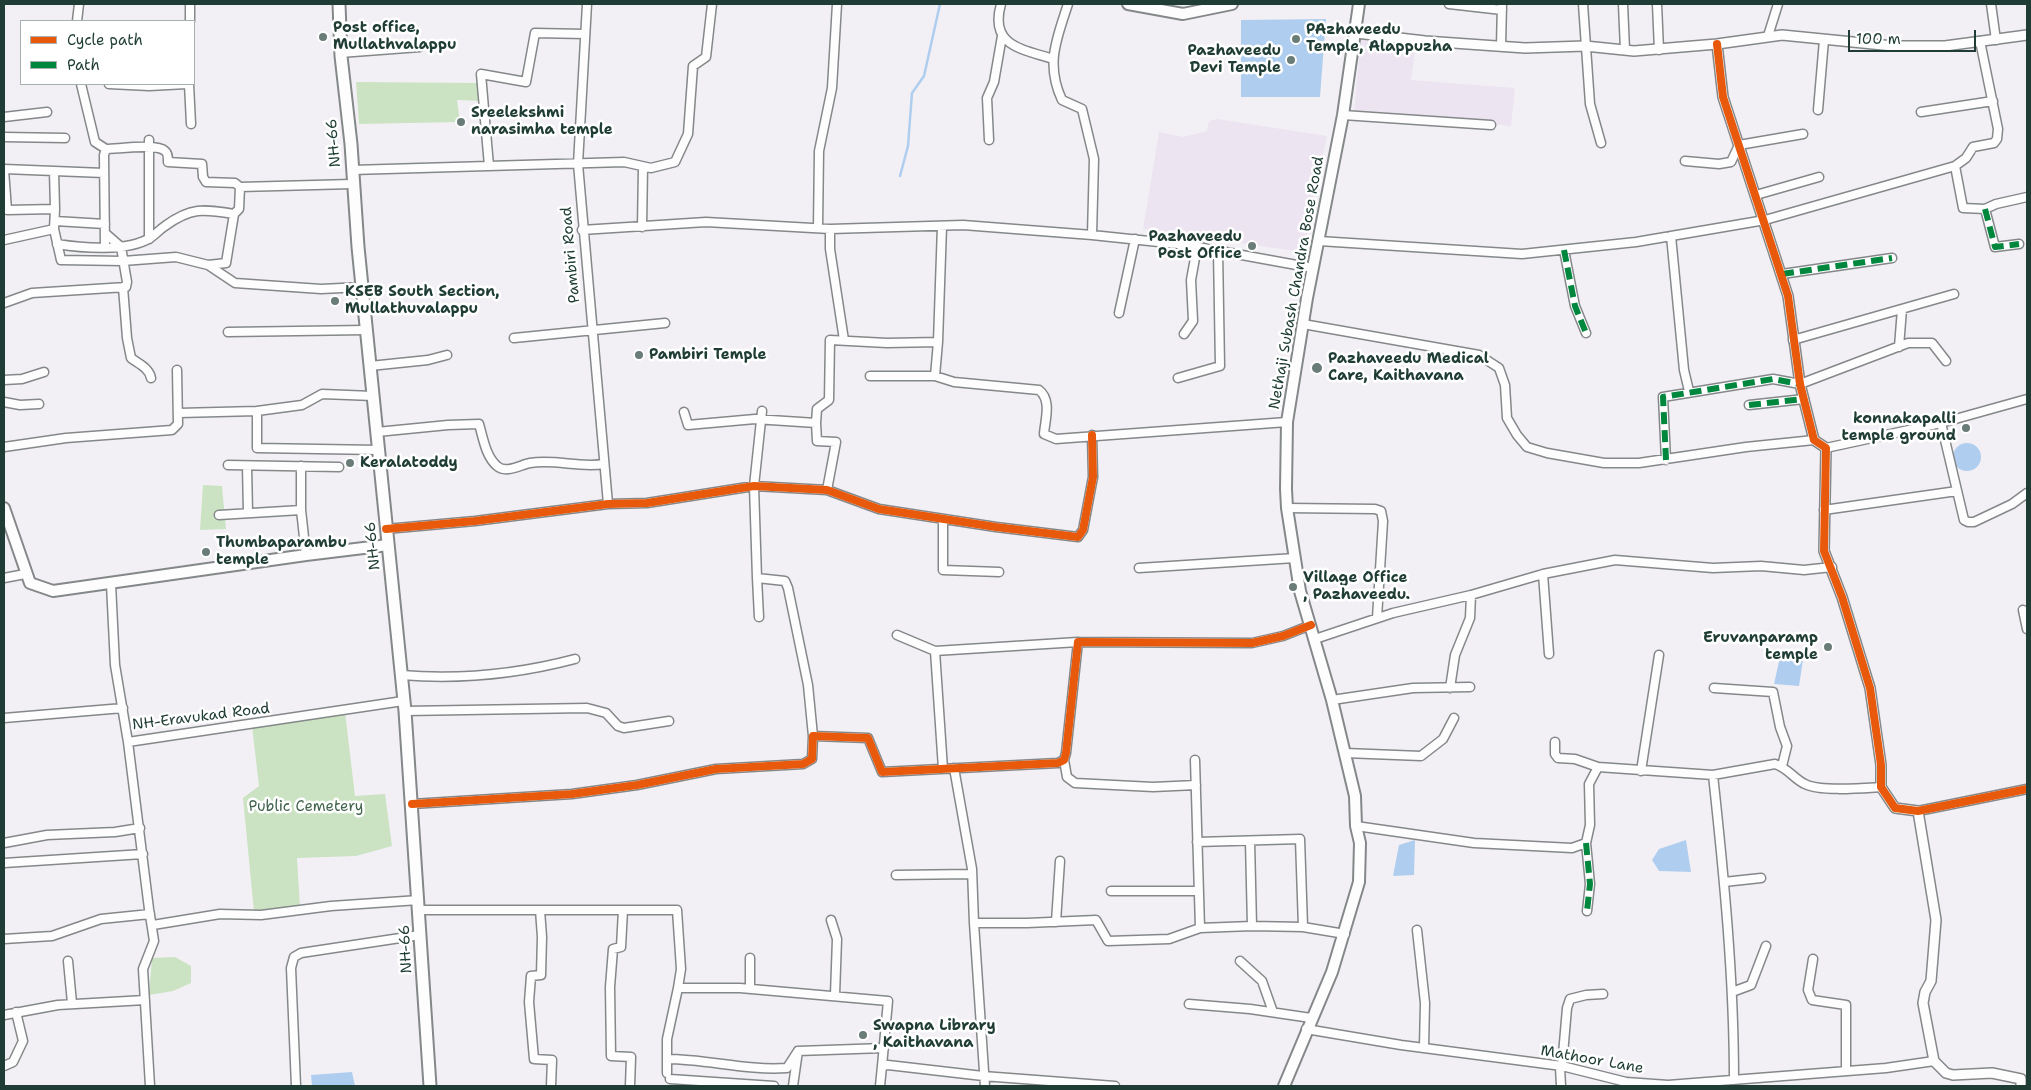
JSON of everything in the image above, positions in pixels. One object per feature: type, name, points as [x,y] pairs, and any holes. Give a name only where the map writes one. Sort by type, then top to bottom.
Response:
[{"type":"main road","name":"NH-66","points":[[339,4],[340,52],[352,184],[404,706],[430,1086]]},
{"type":"main road","points":[[1128,4],[1183,14],[1229,4]]},
{"type":"main road","name":"Nethaji Subash Chandra Bose Road","points":[[1284,1086],[1311,1018],[1332,972],[1345,934],[1359,882],[1360,843],[1356,826],[1354,796],[1332,700],[1300,591],[1287,508],[1287,422],[1313,268],[1343,115],[1359,4]]},
{"type":"main road","points":[[4,508],[25,574],[30,583],[53,591],[306,554],[388,545]]},
{"type":"street","points":[[77,20],[79,4]]},
{"type":"street","points":[[190,4],[190,20]]},
{"type":"street","name":"Pambiri Road","points":[[587,4],[578,164],[582,230],[608,504]]},
{"type":"street","points":[[352,170],[624,162],[650,168],[675,162],[688,134],[693,66],[706,57],[712,4]]},
{"type":"street","points":[[818,228],[819,151],[832,88],[838,4]]},
{"type":"street","points":[[989,140],[987,98],[994,82],[1002,36],[999,20],[1002,4]]},
{"type":"street","points":[[1068,4],[1053,49],[1053,59],[1057,87],[1062,100],[1078,106],[1083,113],[1094,159],[1092,235]]},
{"type":"street","points":[[1449,4],[1502,7],[1501,46]]},
{"type":"street","points":[[1584,4],[1585,46],[1590,104],[1601,142]]},
{"type":"street","points":[[1622,4],[1625,50]]},
{"type":"street","points":[[1657,4],[1659,50]]},
{"type":"street","points":[[1768,36],[1778,4]]},
{"type":"street","points":[[1991,4],[1996,40]]},
{"type":"street","points":[[1356,32],[1425,41],[1501,46],[1585,46],[1625,50],[1659,50],[1768,36],[1893,46],[1945,46],[2027,35]]},
{"type":"street","points":[[489,166],[481,74],[526,82],[535,33],[585,34]]},
{"type":"street","points":[[1002,36],[1010,44],[1053,59]]},
{"type":"street","points":[[1818,110],[1824,40]]},
{"type":"street","points":[[1319,241],[1522,254],[1564,250],[1670,236],[1764,220],[1956,166],[1966,158],[1973,147],[1994,143],[1997,139],[1998,129],[1980,41]]},
{"type":"street","points":[[1717,44],[1722,96],[1788,296],[1800,384],[1814,440]]},
{"type":"street","points":[[340,52],[420,47]]},
{"type":"street","points":[[80,85],[95,142],[106,149],[148,143],[167,152],[168,162],[202,164],[203,177],[206,182],[234,183],[240,187],[352,184]]},
{"type":"street","points":[[130,85],[169,85]]},
{"type":"street","points":[[188,85],[190,124]]},
{"type":"street","points":[[1921,112],[1992,101]]},
{"type":"street","points":[[4,117],[47,112]]},
{"type":"street","points":[[1343,115],[1491,124]]},
{"type":"street","points":[[1738,145],[1803,134]]},
{"type":"street","points":[[4,137],[65,138]]},
{"type":"street","points":[[148,143],[149,239]]},
{"type":"street","points":[[1685,161],[1719,164],[1730,162],[1738,145]]},
{"type":"street","points":[[105,246],[104,155],[106,149]]},
{"type":"street","points":[[1956,166],[1963,208],[1985,209],[1996,204],[2027,198]]},
{"type":"street","points":[[642,227],[643,167]]},
{"type":"street","points":[[56,209],[7,210],[4,170],[104,172]]},
{"type":"street","points":[[54,171],[56,209],[54,225],[60,260],[123,261],[176,257],[208,265],[226,263],[234,214],[239,209],[240,187]]},
{"type":"street","points":[[1756,195],[1819,177]]},
{"type":"street","points":[[1985,209],[1994,247],[2019,244]]},
{"type":"street","points":[[58,244],[77,247],[120,247],[149,239],[174,219],[190,210],[234,214]]},
{"type":"street","points":[[582,230],[706,222],[744,226],[830,229],[963,225],[1135,239],[1197,247],[1313,268]]},
{"type":"street","points":[[4,240],[54,225],[105,224]]},
{"type":"street","points":[[935,376],[942,226]]},
{"type":"street","points":[[830,229],[830,249],[844,340]]},
{"type":"street","points":[[105,233],[120,247],[123,261],[127,282],[123,288],[127,338],[131,358],[144,367],[150,373],[151,378]]},
{"type":"street","points":[[1670,236],[1684,370],[1689,391]]},
{"type":"street","points":[[1119,313],[1135,239]]},
{"type":"street","points":[[1184,334],[1193,321],[1191,280],[1197,247]]},
{"type":"street","points":[[1564,250],[1574,306],[1586,333]]},
{"type":"street","points":[[1178,378],[1220,366],[1218,251]]},
{"type":"street","points":[[1782,274],[1892,258]]},
{"type":"street","points":[[208,265],[235,284],[321,289],[362,287]]},
{"type":"street","points":[[4,303],[32,293],[123,288]]},
{"type":"street","points":[[1793,340],[1954,294]]},
{"type":"street","points":[[1899,347],[1902,309]]},
{"type":"street","points":[[514,338],[665,323]]},
{"type":"street","points":[[1303,324],[1470,353],[1494,363],[1499,368],[1505,384],[1507,418],[1517,436],[1528,447],[1547,454],[1604,463],[1639,463],[1746,447],[1814,440],[1826,448],[1941,423],[2027,399]]},
{"type":"street","points":[[228,332],[366,330]]},
{"type":"street","points":[[827,490],[836,442],[817,441],[816,424],[817,409],[829,400],[830,340],[887,343],[938,342]]},
{"type":"street","points":[[1666,460],[1662,397],[1689,391],[1773,379],[1800,384],[1908,343],[1932,343],[1946,361]]},
{"type":"street","points":[[370,366],[428,360],[447,355]]},
{"type":"street","points":[[4,447],[66,438],[172,430],[178,424],[179,412],[177,370]]},
{"type":"street","points":[[4,380],[22,379],[44,372]]},
{"type":"street","points":[[870,376],[935,376],[954,382],[1039,390],[1044,394],[1047,403],[1044,434],[1056,439],[1287,422]]},
{"type":"street","points":[[179,412],[257,411],[302,405],[322,394],[374,396]]},
{"type":"street","points":[[1749,405],[1804,399]]},
{"type":"street","points":[[4,402],[20,405],[39,404]]},
{"type":"street","points":[[257,411],[257,448],[378,450]]},
{"type":"street","points":[[684,412],[688,425],[761,415],[816,424]]},
{"type":"street","points":[[759,617],[754,486],[761,415]]},
{"type":"street","points":[[1941,423],[1964,520],[1968,522],[2012,504],[2027,492]]},
{"type":"street","points":[[377,432],[479,424],[490,459],[498,468],[505,470],[530,463],[554,462],[590,466],[604,464]]},
{"type":"street","points":[[386,529],[476,521],[608,504],[647,503],[754,486],[827,490],[880,508],[943,519],[1078,536],[1083,530],[1093,477],[1092,435]]},
{"type":"street","points":[[1826,448],[1824,551],[1832,566],[1870,688],[1881,765],[1881,787],[1896,808],[1918,811],[2027,789]]},
{"type":"street","points":[[228,465],[339,468]]},
{"type":"street","points":[[247,466],[248,514]]},
{"type":"street","points":[[301,466],[301,510],[306,554]]},
{"type":"street","points":[[1824,510],[1957,491]]},
{"type":"street","points":[[1287,508],[1375,508],[1382,512],[1377,618]]},
{"type":"street","points":[[219,515],[301,510]]},
{"type":"street","points":[[943,519],[943,570],[999,572]]},
{"type":"street","points":[[1139,568],[1295,558]]},
{"type":"street","points":[[1315,639],[1377,618],[1543,574],[1621,560],[1671,566],[1713,568],[1761,566],[1804,570],[1832,566]]},
{"type":"street","points":[[4,578],[25,574]]},
{"type":"street","points":[[1543,574],[1549,654]]},
{"type":"street","points":[[412,804],[572,794],[637,785],[716,769],[803,764],[812,759],[814,755],[813,736],[808,685],[788,588],[785,581],[758,578]]},
{"type":"street","name":"NH-Eravukad Road","points":[[111,584],[115,665],[128,742],[404,706],[587,708],[606,713],[618,726],[624,728],[669,721]]},
{"type":"street","points":[[1450,688],[1455,655],[1470,618],[1471,594]]},
{"type":"street","points":[[2024,610],[2027,629]]},
{"type":"street","points":[[897,635],[935,651],[1078,642],[1252,642],[1283,636],[1311,625]]},
{"type":"street","points":[[1078,642],[1064,760],[1067,777],[1076,783],[1153,787],[1196,785]]},
{"type":"street","points":[[935,651],[943,769]]},
{"type":"street","points":[[1641,771],[1659,655]]},
{"type":"street","points":[[401,675],[449,677],[514,673],[575,659]]},
{"type":"street","points":[[1332,700],[1413,688],[1470,687]]},
{"type":"street","points":[[1714,688],[1773,692],[1780,727],[1787,746],[1782,766]]},
{"type":"street","points":[[4,718],[123,708]]},
{"type":"street","points":[[1345,753],[1421,756],[1443,739],[1454,718]]},
{"type":"street","points":[[813,736],[868,738],[882,772],[1052,763],[1064,760]]},
{"type":"street","points":[[128,742],[153,925],[154,941],[143,969],[150,1086]]},
{"type":"street","points":[[1555,742],[1555,754],[1558,758],[1575,759],[1598,767],[1624,767],[1641,771],[1713,775],[1768,764],[1782,766],[1805,784],[1813,786],[1848,789],[1881,787]]},
{"type":"street","points":[[1195,760],[1200,928]]},
{"type":"street","points":[[1587,911],[1590,884],[1586,843],[1590,825],[1590,784],[1598,767]]},
{"type":"street","points":[[954,768],[972,874],[984,1086]]},
{"type":"street","points":[[1713,775],[1724,882],[1732,992],[1734,1080]]},
{"type":"street","points":[[1918,811],[1936,920],[1931,981],[1924,992],[1923,1003],[1934,1061],[1946,1073],[1953,1075],[1992,1074],[2023,1081]]},
{"type":"street","points":[[1356,826],[1484,844],[1572,848],[1586,843]]},
{"type":"street","points":[[4,843],[47,835],[116,832],[140,828]]},
{"type":"street","points":[[1197,842],[1300,838],[1303,927]]},
{"type":"street","points":[[1250,841],[1252,926]]},
{"type":"street","points":[[4,863],[143,854]]},
{"type":"street","points":[[1056,922],[1060,861]]},
{"type":"street","points":[[896,876],[972,874]]},
{"type":"street","points":[[1724,882],[1761,878]]},
{"type":"street","points":[[1111,891],[1199,891]]},
{"type":"street","points":[[153,925],[220,914],[261,915],[331,906],[419,905],[540,910],[677,910],[681,969],[667,1038],[668,1076],[774,1086]]},
{"type":"street","points":[[540,910],[542,937],[541,975],[531,976],[529,1002],[534,1059],[552,1060],[551,1086]]},
{"type":"street","points":[[623,910],[621,947],[613,948],[610,987],[612,1056],[631,1057],[630,1086]]},
{"type":"street","points":[[4,939],[52,936],[101,919],[150,914]]},
{"type":"street","points":[[831,920],[837,940],[835,996]]},
{"type":"street","points":[[974,923],[1096,920],[1108,941],[1169,939],[1200,928],[1252,926],[1303,927],[1345,934]]},
{"type":"street","points":[[1417,930],[1425,1003],[1424,1047]]},
{"type":"street","points":[[296,1086],[291,968],[294,957],[301,953],[420,935]]},
{"type":"street","points":[[1732,992],[1751,985],[1766,946]]},
{"type":"street","points":[[750,958],[750,989]]},
{"type":"street","points":[[1813,959],[1808,990],[1812,1000],[1846,1005],[1846,1069]]},
{"type":"street","points":[[68,960],[72,1003]]},
{"type":"street","points":[[1240,961],[1262,981],[1273,1012]]},
{"type":"street","points":[[678,988],[750,989],[888,1001],[880,1086]]},
{"type":"street","points":[[1561,1086],[1561,1066],[1567,1008],[1570,1000],[1586,995],[1603,994]]},
{"type":"street","points":[[4,1015],[72,1003],[145,1000]]},
{"type":"street","points":[[1189,1004],[1273,1012],[1311,1018]]},
{"type":"street","points":[[4,1066],[13,1062],[23,1041],[16,1012]]},
{"type":"street","name":"Mathoor Lane","points":[[1306,1030],[1401,1045],[1561,1066],[1626,1082],[1668,1085],[1734,1080],[1746,1083],[1846,1069],[1886,1068],[1934,1061]]},
{"type":"street","points":[[798,1051],[884,1048]]},
{"type":"street","points":[[667,1059],[693,1059],[767,1069],[787,1068],[798,1051]]},
{"type":"street","points":[[793,1086],[798,1051]]},
{"type":"street","points":[[882,1066],[1115,1086]]},
{"type":"shaded area","points":[[1361,38],[1416,44],[1411,80],[1515,88],[1511,126],[1354,112]]},
{"type":"shaded area","points":[[1217,119],[1327,136],[1303,252],[1218,240],[1148,234],[1148,230],[1143,229],[1159,132],[1183,137],[1207,131],[1209,121]]},
{"type":"green space","points":[[356,82],[479,83],[481,101],[457,100],[460,122],[359,124]]},
{"type":"green space","points":[[203,485],[222,486],[226,529],[200,530]]},
{"type":"green space","name":"Public Cemetery","points":[[345,712],[355,796],[385,794],[392,846],[356,856],[297,858],[300,907],[254,912],[243,798],[259,786],[252,726]]},
{"type":"green space","points":[[175,957],[191,966],[191,983],[173,991],[149,995],[152,958]]},
{"type":"water","points":[[1326,19],[1320,97],[1241,97],[1241,20]]},
{"type":"water","points":[[1967,443],[1977,447],[1981,457],[1977,467],[1967,471],[1957,467],[1953,457],[1957,447]]},
{"type":"water","points":[[1780,657],[1803,660],[1799,686],[1774,684]]},
{"type":"water","points":[[1415,840],[1414,875],[1393,876],[1399,845]]},
{"type":"water","points":[[1686,840],[1691,872],[1659,871],[1652,860],[1659,849]]},
{"type":"water","points":[[352,1072],[355,1086],[312,1086],[311,1075]]},
{"type":"waterway","points":[[900,176],[908,146],[912,93],[924,76],[940,4]]},
{"type":"marked path","points":[[1985,209],[1995,247],[2019,244]]},
{"type":"marked path","points":[[1564,250],[1575,306],[1586,333]]},
{"type":"marked path","points":[[1782,274],[1892,258]]},
{"type":"marked path","points":[[1666,460],[1663,397],[1773,379],[1800,384]]},
{"type":"marked path","points":[[1749,405],[1804,399]]},
{"type":"marked path","points":[[1586,843],[1590,884],[1587,911]]},
{"type":"cycle path","points":[[1717,44],[1723,97],[1788,296],[1800,384],[1814,440],[1826,448],[1824,551],[1842,597],[1870,688],[1881,765],[1881,787],[1895,808],[1918,811],[2027,789]]},
{"type":"cycle path","points":[[386,529],[475,521],[608,504],[647,503],[754,486],[827,490],[879,509],[996,527],[1078,537],[1083,530],[1093,477],[1092,435]]},
{"type":"cycle path","points":[[412,804],[572,794],[637,785],[716,769],[803,764],[812,759],[813,736],[868,738],[882,772],[1058,763],[1064,760],[1066,753],[1078,642],[1252,643],[1283,636],[1311,625]]},
{"type":"place","name":"Post office, Mullathvalappu","points":[[323,37]]},
{"type":"place","name":"PAzhaveedu Temple, Alappuzha","points":[[1296,39]]},
{"type":"place","name":"Pazhaveedu Devi Temple","points":[[1291,60]]},
{"type":"place","name":"Sreelekshmi narasimha temple","points":[[461,122]]},
{"type":"place","name":"Pazhaveedu Post Office","points":[[1252,246]]},
{"type":"place","name":"KSEB South Section, Mullathuvalappu","points":[[335,301]]},
{"type":"place","name":"Pambiri Temple","points":[[639,355]]},
{"type":"place","name":"Pazhaveedu Medical Care, Kaithavana","points":[[1317,368]]},
{"type":"place","name":"konnakapalli temple ground","points":[[1966,428]]},
{"type":"place","name":"Keralatoddy","points":[[350,463]]},
{"type":"place","name":"Thumbaparambu temple","points":[[206,552]]},
{"type":"place","name":"Village Office , Pazhaveedu.","points":[[1293,587]]},
{"type":"place","name":"Eruvanparamp temple","points":[[1828,647]]},
{"type":"place","name":"Swapna Library , Kaithavana","points":[[863,1035]]}]
